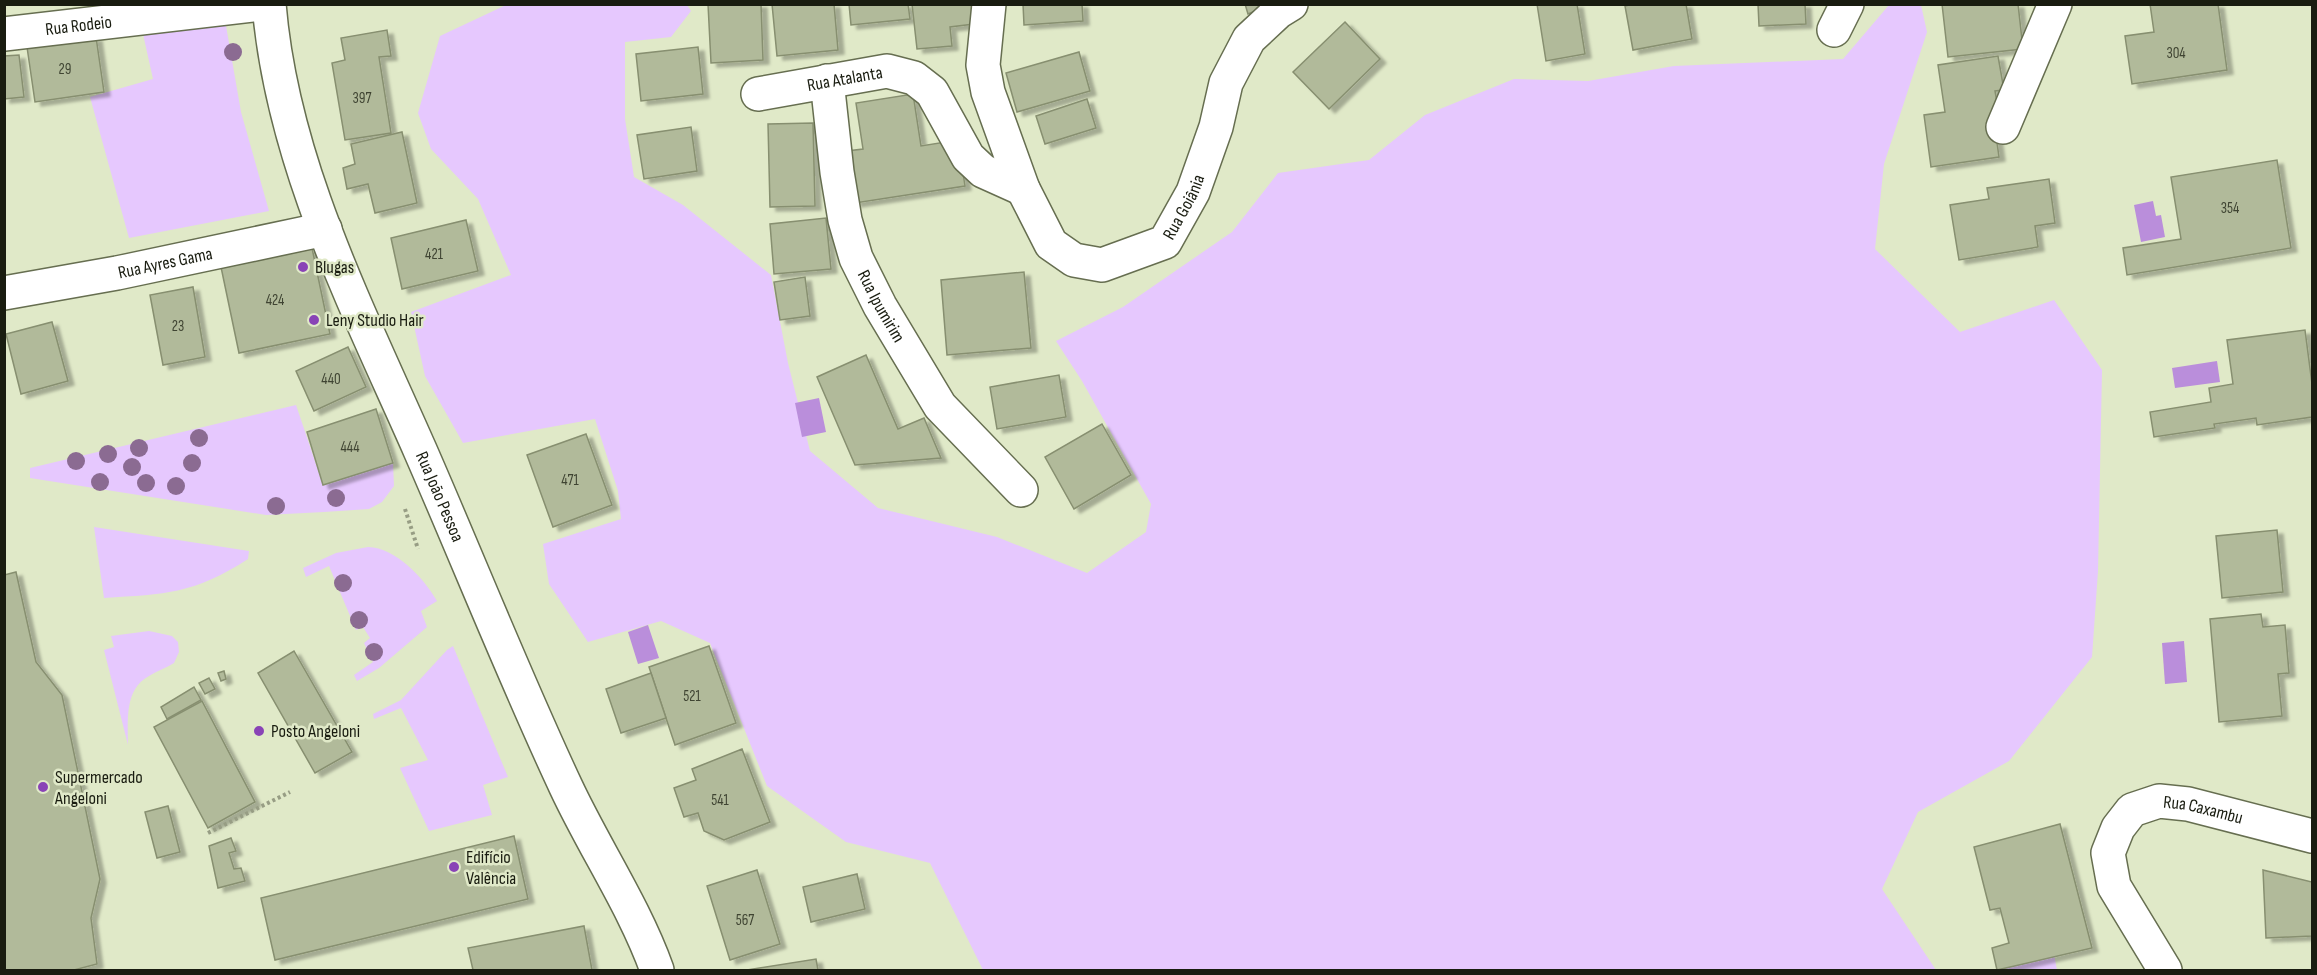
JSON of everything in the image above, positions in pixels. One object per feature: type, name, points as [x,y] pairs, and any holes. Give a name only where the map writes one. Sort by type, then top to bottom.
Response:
[{"type":"street","name":"Rua Rodeio","points":[[4,34],[261,4]]},
{"type":"street","name":"Rua João Pessoa","points":[[269,4],[273,47],[285,113],[325,229],[567,789],[644,933],[657,970]]},
{"type":"street","name":"Rua Goiânia","points":[[988,4],[983,65],[988,92],[1023,189],[1051,244],[1074,260],[1102,265],[1165,242],[1193,192],[1216,127],[1226,83],[1249,39],[1278,12],[1291,4]]},
{"type":"street","points":[[2003,127],[2055,4]]},
{"type":"street","name":"Rua Atalanta","points":[[758,94],[887,71],[914,78],[932,92],[968,157],[983,171],[1023,189]]},
{"type":"street","name":"Rua Ipumirim","points":[[827,81],[845,220],[856,258],[880,306],[940,406],[1022,490]]},
{"type":"street","name":"Rua Ayres Gama","points":[[4,292],[117,273],[325,229]]},
{"type":"street","name":"Rua Caxambu","points":[[2165,970],[2114,886],[2108,853],[2118,828],[2132,810],[2159,801],[2188,804],[2313,836]]},
{"type":"path","points":[[405,509],[418,549]]},
{"type":"path","points":[[208,833],[290,792]]},
{"type":"shaded area","points":[[506,5],[687,5],[691,11],[671,37],[625,42],[625,119],[634,177],[683,205],[771,275],[788,363],[810,451],[878,508],[997,537],[1087,573],[1146,532],[1151,504],[1082,381],[1056,341],[1123,307],[1232,232],[1278,173],[1369,160],[1425,115],[1514,79],[1588,81],[1674,66],[1843,59],[1889,5],[1921,5],[1927,32],[1884,164],[1875,249],[1960,332],[2054,300],[2102,370],[2098,571],[2092,657],[2009,761],[1918,812],[1882,889],[1936,970],[983,970],[930,863],[846,842],[767,786],[710,643],[661,621],[588,642],[549,584],[543,544],[621,519],[618,491],[595,419],[463,443],[425,376],[411,312],[511,275],[478,199],[431,149],[418,113],[440,36]]},
{"type":"shaded area","points":[[225,20],[241,112],[269,211],[129,238],[90,97],[153,79],[143,34]]},
{"type":"shaded area","points":[[2153,201],[2156,216],[2161,215],[2165,237],[2141,242],[2134,205]]},
{"type":"shaded area","points":[[2217,361],[2220,382],[2175,388],[2172,368]]},
{"type":"shaded area","points":[[819,398],[826,432],[802,437],[795,403]]},
{"type":"shaded area","points":[[296,405],[323,485],[393,463],[394,486],[382,502],[369,509],[266,515],[30,478],[30,468]]},
{"type":"shaded area","points":[[94,527],[249,551],[248,559],[229,571],[195,586],[163,593],[104,598]]},
{"type":"shaded area","points":[[368,547],[389,552],[408,565],[437,601],[421,611],[427,627],[379,668],[357,681],[354,675],[373,662],[364,643],[370,638],[363,627],[356,630],[329,566],[306,577],[303,568],[336,553]]},
{"type":"shaded area","points":[[648,625],[659,658],[638,664],[628,632]]},
{"type":"shaded area","points":[[149,631],[172,636],[178,642],[179,652],[174,663],[149,676],[135,689],[129,706],[128,745],[104,650],[114,647],[111,636]]},
{"type":"shaded area","points":[[2184,641],[2187,682],[2165,684],[2162,643]]},
{"type":"shaded area","points":[[453,646],[508,777],[483,785],[492,815],[429,831],[400,768],[428,760],[401,708],[374,719],[373,714],[401,700]]},
{"type":"shaded area","points":[[2054,954],[2057,970],[1994,970]]},
{"type":"building","points":[[708,4],[761,4],[763,60],[711,63]]},
{"type":"building","points":[[772,4],[834,4],[838,50],[777,56]]},
{"type":"building","points":[[849,4],[908,4],[910,19],[851,25]]},
{"type":"building","points":[[912,4],[972,4],[974,24],[950,27],[952,46],[917,49]]},
{"type":"building","points":[[1023,4],[1082,4],[1083,21],[1024,25]]},
{"type":"building","points":[[1245,4],[1273,4],[1248,14]]},
{"type":"building","points":[[1537,4],[1577,4],[1585,54],[1546,61]]},
{"type":"building","points":[[1686,4],[1692,39],[1633,50],[1625,6]]},
{"type":"building","points":[[1758,4],[1805,4],[1806,24],[1759,26]]},
{"type":"building","points":[[1942,4],[2018,4],[2023,49],[1948,57]]},
{"type":"building","points":[[2150,4],[2218,4],[2227,70],[2132,84],[2125,36],[2154,32]]},
{"type":"building","points":[[1345,22],[1380,59],[1329,109],[1293,72]]},
{"type":"building","points":[[387,30],[391,56],[379,57],[391,133],[345,140],[332,63],[345,60],[341,38]]},
{"type":"building","points":[[96,37],[104,92],[35,102],[27,47]]},
{"type":"building","points":[[698,47],[703,94],[641,101],[636,54]]},
{"type":"building","points":[[1079,52],[1090,91],[1017,112],[1006,73]]},
{"type":"building","points":[[19,55],[24,97],[4,99],[4,56]]},
{"type":"building","points":[[1998,56],[2004,90],[1995,91],[2000,120],[1994,121],[1999,157],[1931,167],[1924,115],[1945,112],[1938,65]]},
{"type":"building","points":[[913,94],[921,146],[958,140],[965,186],[855,203],[847,151],[863,149],[856,103]]},
{"type":"building","points":[[1087,99],[1096,128],[1045,144],[1036,116]]},
{"type":"building","points":[[813,123],[815,206],[770,207],[768,124]]},
{"type":"building","points":[[691,127],[697,171],[644,179],[637,135]]},
{"type":"building","points":[[402,132],[417,203],[375,213],[368,184],[347,189],[343,168],[355,164],[351,144]]},
{"type":"building","points":[[2277,160],[2291,248],[2127,275],[2123,248],[2181,239],[2171,177]]},
{"type":"building","points":[[2049,179],[2055,223],[2035,226],[2038,247],[1959,260],[1950,205],[1989,199],[1987,188]]},
{"type":"building","points":[[826,218],[831,269],[774,274],[770,224]]},
{"type":"building","points":[[466,220],[478,271],[402,289],[391,238]]},
{"type":"building","points":[[312,248],[330,334],[239,353],[221,267]]},
{"type":"building","points":[[1024,272],[1031,348],[947,355],[941,280]]},
{"type":"building","points":[[805,277],[810,316],[780,320],[774,282]]},
{"type":"building","points":[[193,287],[205,357],[163,365],[150,295]]},
{"type":"building","points":[[52,322],[68,381],[21,394],[6,334]]},
{"type":"building","points":[[2305,330],[2312,384],[2312,417],[2257,425],[2256,418],[2214,424],[2215,428],[2154,437],[2150,412],[2211,402],[2209,388],[2233,384],[2227,340]]},
{"type":"building","points":[[348,347],[366,387],[314,411],[296,371]]},
{"type":"building","points":[[866,355],[898,429],[924,418],[941,458],[855,465],[817,377]]},
{"type":"building","points":[[1059,375],[1066,417],[997,429],[990,387]]},
{"type":"building","points":[[376,409],[393,463],[323,485],[307,432]]},
{"type":"building","points":[[1102,424],[1131,475],[1074,509],[1045,457]]},
{"type":"building","points":[[586,434],[612,505],[553,527],[527,455]]},
{"type":"building","points":[[2277,530],[2283,592],[2222,598],[2216,536]]},
{"type":"building","name":"Supermercado Angeloni","points":[[16,572],[36,662],[62,695],[100,879],[91,918],[97,964],[74,970],[4,970],[4,575]]},
{"type":"building","points":[[2261,614],[2263,627],[2285,625],[2289,673],[2278,674],[2282,716],[2219,722],[2210,619]]},
{"type":"building","points":[[709,646],[736,723],[675,745],[649,667]]},
{"type":"building","points":[[294,651],[352,752],[315,773],[258,673]]},
{"type":"building","points":[[224,671],[226,679],[221,681],[218,673]]},
{"type":"building","points":[[651,673],[666,718],[621,733],[606,689]]},
{"type":"building","points":[[209,678],[215,689],[205,694],[199,683]]},
{"type":"building","points":[[194,687],[201,700],[167,719],[161,707]]},
{"type":"building","points":[[202,701],[255,802],[208,828],[154,727]]},
{"type":"building","points":[[742,749],[770,822],[724,840],[704,831],[698,813],[684,817],[674,788],[696,780],[692,769]]},
{"type":"building","points":[[168,806],[180,852],[157,858],[145,812]]},
{"type":"building","points":[[2060,824],[2092,948],[1997,970],[1992,948],[2009,943],[2000,908],[1990,910],[1974,847]]},
{"type":"building","name":"Edifício Valência","points":[[514,836],[528,899],[275,960],[261,898]]},
{"type":"building","points":[[231,838],[236,851],[229,853],[234,869],[241,868],[245,881],[218,888],[209,846]]},
{"type":"building","points":[[757,870],[780,944],[730,960],[707,886]]},
{"type":"building","points":[[2263,870],[2312,882],[2312,936],[2266,938]]},
{"type":"building","points":[[857,874],[865,909],[811,922],[803,887]]},
{"type":"building","points":[[584,926],[592,970],[473,970],[468,948]]},
{"type":"building","points":[[816,959],[818,970],[747,970]]},
{"type":"place","name":"Blugas","points":[[303,267]]},
{"type":"place","name":"Leny Studio Hair","points":[[314,320]]},
{"type":"place","name":"Posto Angeloni","points":[[259,731]]},
{"type":"place","name":"Supermercado Angeloni","points":[[43,787]]},
{"type":"place","name":"Edifício Valência","points":[[454,867]]}]
